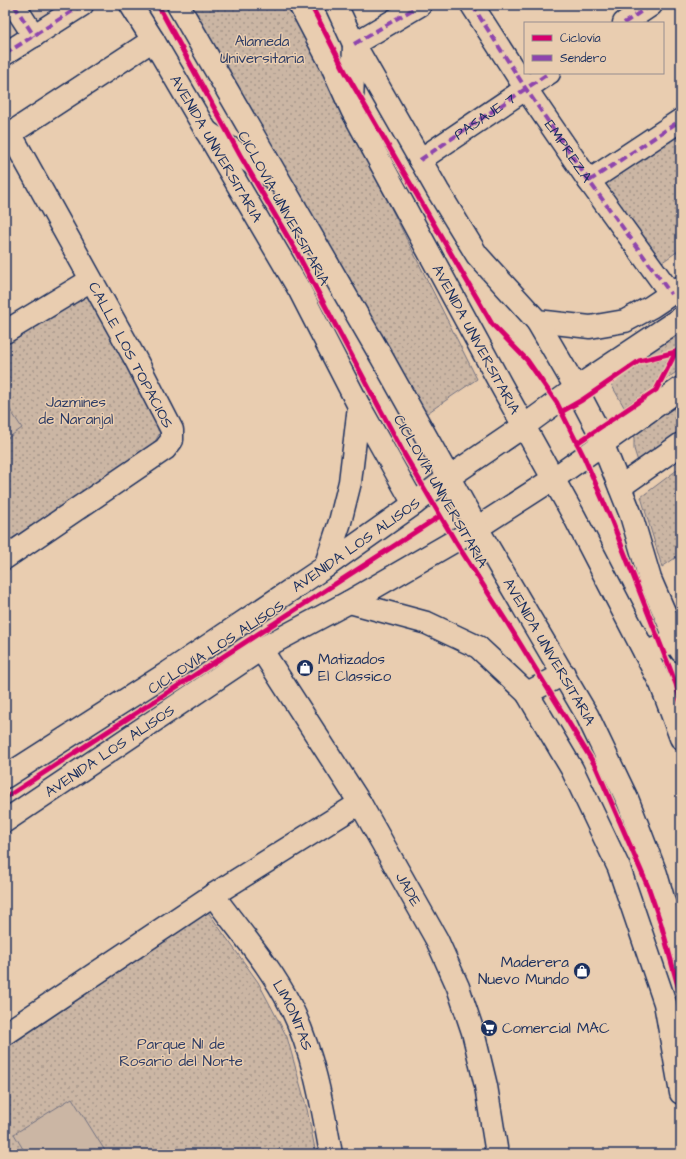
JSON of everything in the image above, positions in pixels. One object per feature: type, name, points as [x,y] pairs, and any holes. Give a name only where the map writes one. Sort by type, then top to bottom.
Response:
[{"type":"main road","points":[[14,5],[34,36]]},
{"type":"main road","points":[[5,54],[82,5]]},
{"type":"main road","name":"AVENIDA UNIVERSITARIA","points":[[131,5],[300,291],[359,406],[414,504]]},
{"type":"main road","name":"AVENIDA UNIVERSITARIA","points":[[178,5],[587,715],[628,801],[656,874],[681,961]]},
{"type":"main road","name":"AVENIDA UNIVERSITARIA","points":[[300,5],[332,66],[352,110],[574,516],[661,684],[681,738]]},
{"type":"main road","points":[[336,5],[354,44],[420,160],[477,255],[537,322],[576,388],[598,430],[602,444],[631,515],[650,579],[679,645],[645,653]]},
{"type":"main road","points":[[354,44],[420,5]]},
{"type":"main road","name":"EMPREZA","points":[[472,5],[526,89],[589,181],[676,291]]},
{"type":"main road","points":[[626,22],[651,5]]},
{"type":"main road","points":[[8,135],[153,40]]},
{"type":"main road","points":[[352,110],[354,44]]},
{"type":"main road","name":"PASAJE 7","points":[[420,160],[548,74]]},
{"type":"main road","points":[[589,181],[681,120]]},
{"type":"main road","points":[[206,131],[282,185]]},
{"type":"main road","name":"CALLE LOS TOPACIOS","points":[[5,558],[165,449],[172,440],[172,430],[137,362],[92,280],[8,135]]},
{"type":"main road","points":[[5,332],[92,280]]},
{"type":"main road","points":[[537,322],[590,327],[625,321],[676,291]]},
{"type":"main road","name":"AVENIDA LOS ALISOS","points":[[5,777],[169,672],[325,567],[414,504],[449,477],[524,426],[576,388],[681,318]]},
{"type":"main road","name":"AVENIDA LOS ALISOS","points":[[5,820],[261,649],[349,602],[478,528],[553,479],[681,388]]},
{"type":"main road","points":[[325,567],[340,522],[350,482],[359,406]]},
{"type":"main road","points":[[620,487],[681,444]]},
{"type":"main road","points":[[349,602],[427,622],[478,647],[527,694],[572,769],[619,868],[665,1004],[681,1093]]},
{"type":"main road","name":"JADE","points":[[261,649],[360,803],[437,940],[458,987],[473,1032],[482,1070],[497,1154]]},
{"type":"main road","points":[[527,694],[564,674]]},
{"type":"main road","points":[[82,729],[102,756]]},
{"type":"main road","points":[[46,751],[66,780]]},
{"type":"main road","points":[[5,1034],[213,895],[360,803]]},
{"type":"main road","name":"LIMONITAS","points":[[213,895],[274,977],[290,1005],[304,1038],[315,1074],[331,1154]]},
{"type":"shaded area","points":[[5,5],[82,5],[5,53]]},
{"type":"green space","name":"Alameda Universitaria","points":[[187,5],[289,5],[477,379],[423,416]]},
{"type":"green space","points":[[681,131],[681,249],[658,265],[603,185]]},
{"type":"green space","name":"Jazmines de Naranjal","points":[[90,288],[162,429],[152,447],[5,543],[5,341]]},
{"type":"green space","points":[[681,328],[681,369],[624,407],[607,377]]},
{"type":"green space","points":[[681,395],[681,437],[640,468],[634,449],[634,426]]},
{"type":"green space","points":[[5,402],[22,428],[5,440]]},
{"type":"green space","points":[[677,470],[681,476],[681,554],[662,567],[641,497]]},
{"type":"green space","name":"Parque N1 de Rosario del Norte","points":[[208,912],[258,982],[287,1037],[307,1109],[316,1154],[6,1154],[5,1049]]},
{"type":"green space","points":[[72,1098],[107,1154],[26,1154],[14,1134]]},
{"type":"marked path","points":[[14,5],[34,36]]},
{"type":"marked path","points":[[5,54],[82,5]]},
{"type":"marked path","points":[[354,44],[420,5]]},
{"type":"marked path","points":[[472,5],[526,89],[589,181],[671,294]]},
{"type":"marked path","points":[[626,22],[651,5]]},
{"type":"marked path","points":[[420,160],[548,74]]},
{"type":"marked path","points":[[589,181],[681,120]]},
{"type":"cycle path","name":"CICLOVÍA UNIVERSITARIA","points":[[158,5],[240,155],[296,251],[403,452],[455,541],[596,767],[649,889],[661,924],[681,997]]},
{"type":"cycle path","points":[[311,5],[346,73],[492,324],[527,360],[557,403],[584,457],[611,519],[676,684],[681,704]]},
{"type":"cycle path","points":[[561,412],[582,400],[639,361],[676,352],[679,349]]},
{"type":"cycle path","points":[[577,443],[656,390],[676,352]]},
{"type":"cycle path","name":"CICLOVÍA UNIVERSITARIA","points":[[5,798],[440,516]]},
{"type":"place","name":"Matizados El Classico","points":[[305,668]]},
{"type":"place","name":"Maderera Nuevo Mundo","points":[[582,971]]},
{"type":"place","name":"Comercial MAC","points":[[489,1028]]}]
